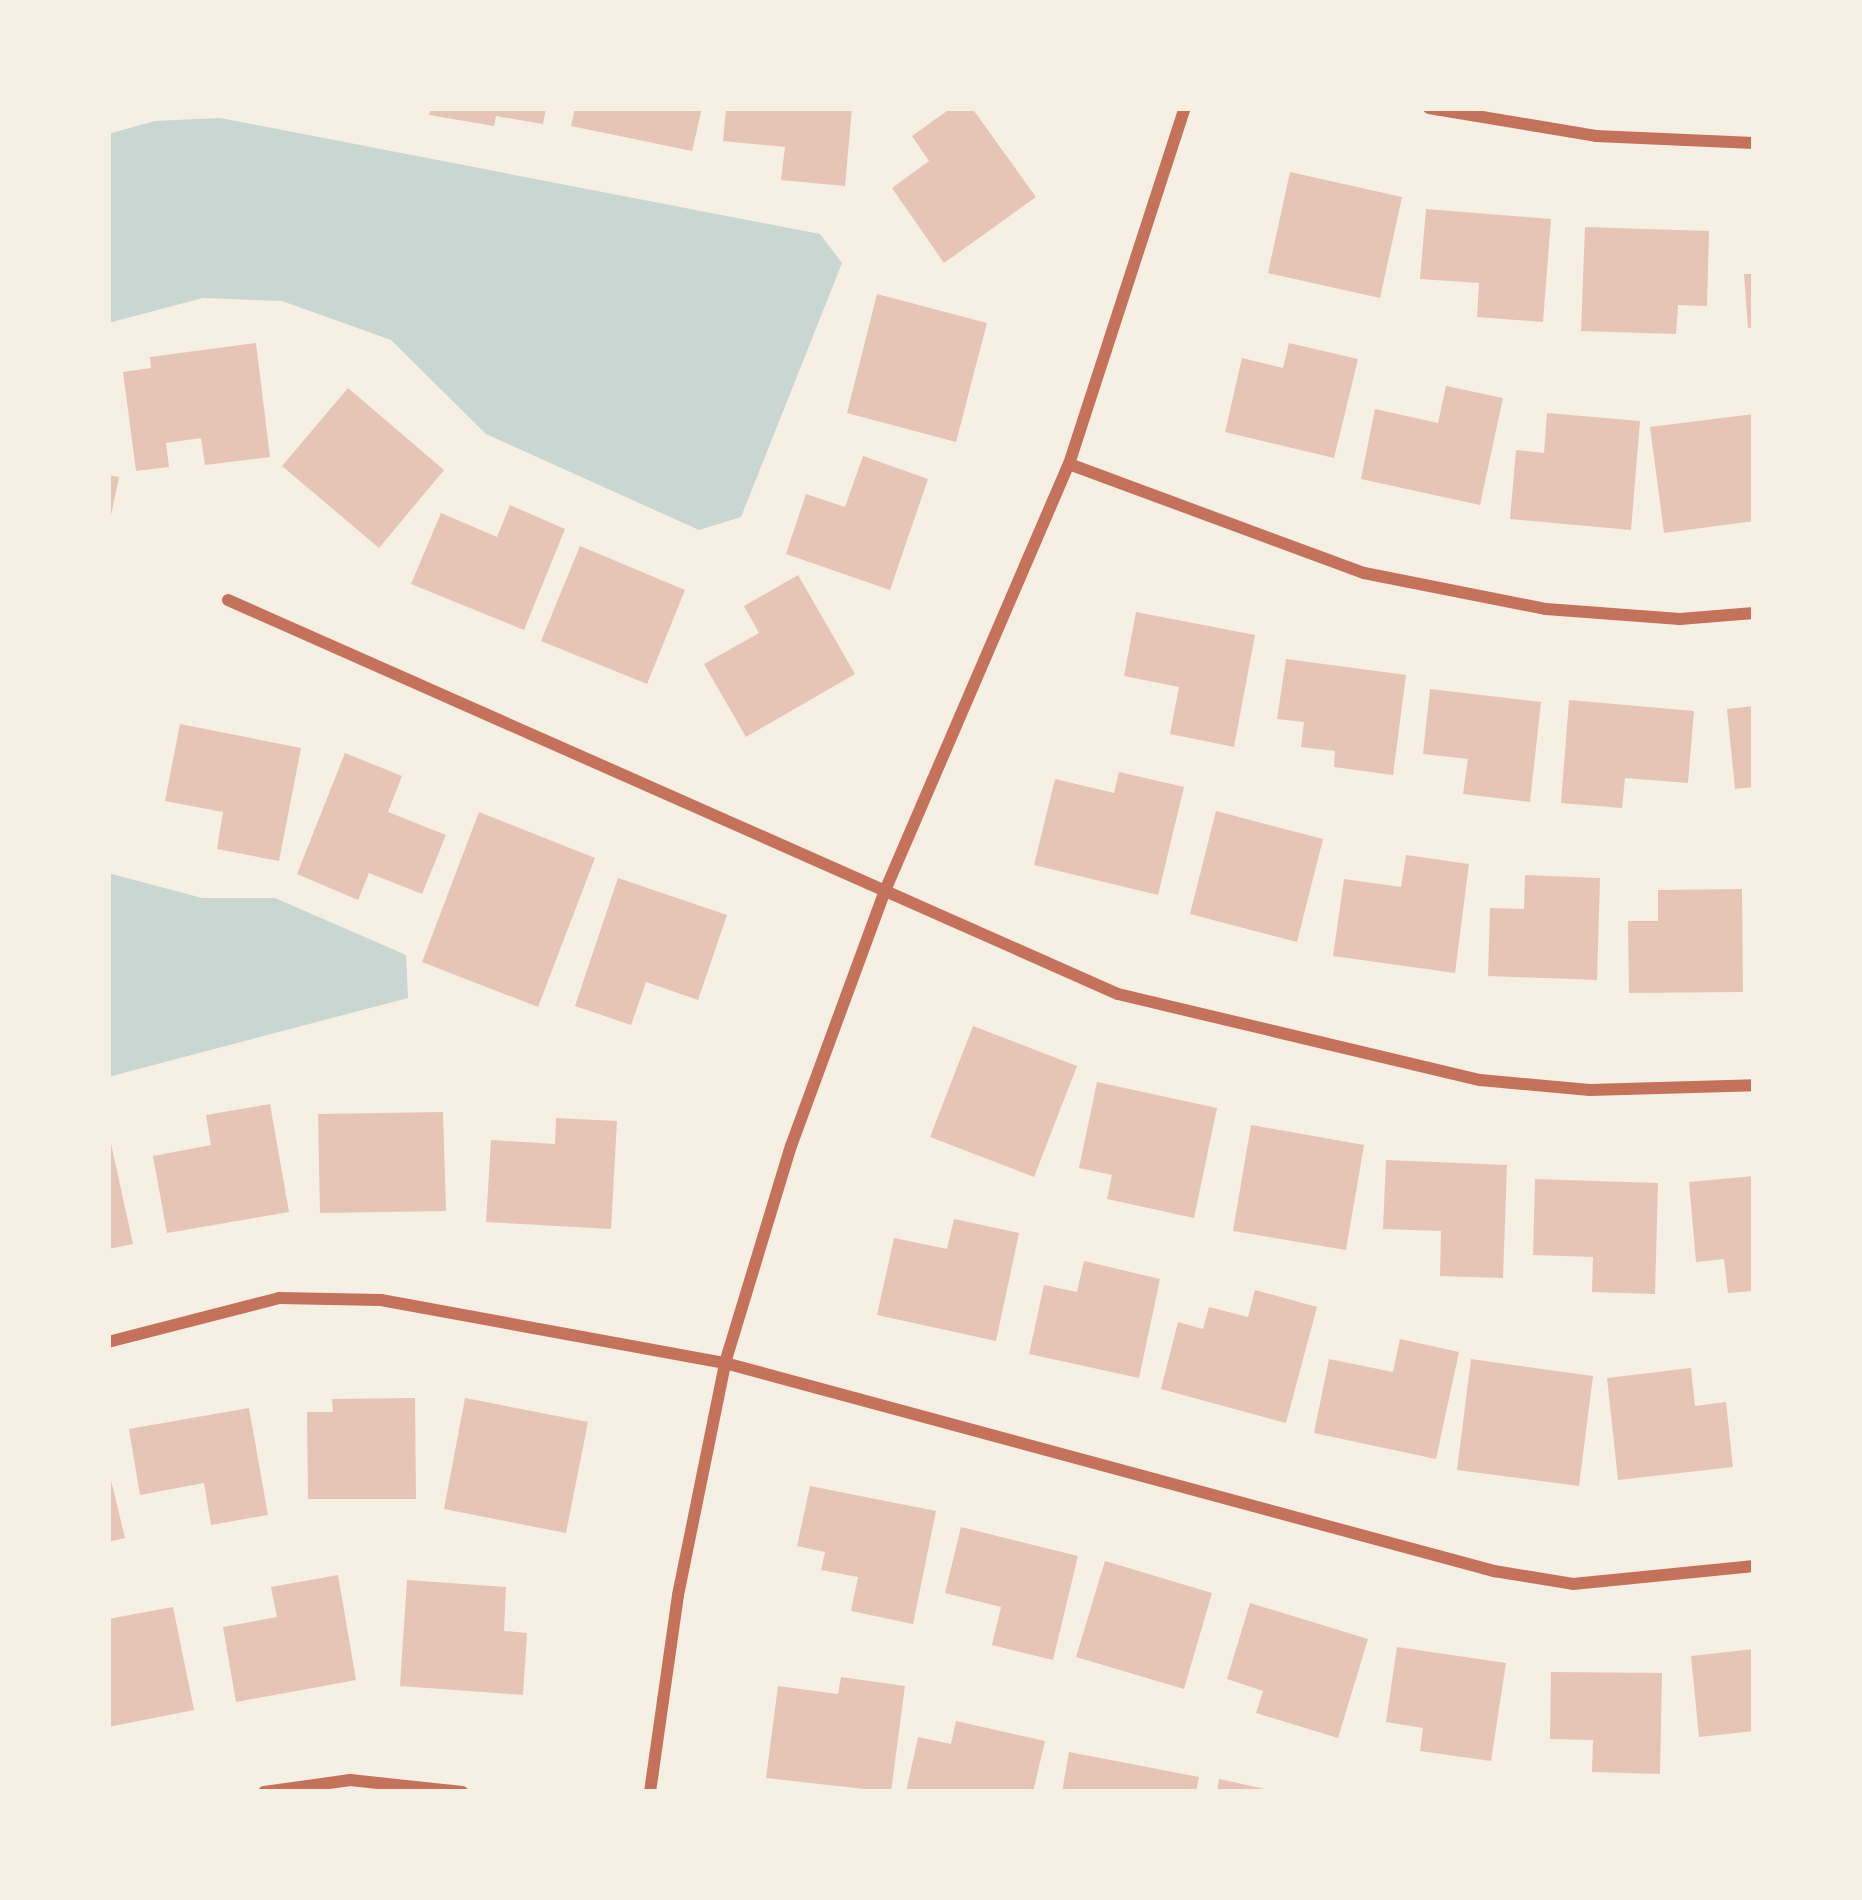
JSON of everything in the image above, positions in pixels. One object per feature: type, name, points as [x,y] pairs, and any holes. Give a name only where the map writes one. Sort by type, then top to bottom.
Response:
[{"type":"street","points":[[650,1792],[678,1595],[725,1363],[791,1146],[884,893],[1070,464],[1185,108]]},
{"type":"street","points":[[1429,108],[1596,136],[1754,142]]},
{"type":"street","points":[[1070,464],[1364,573],[1546,609],[1680,619],[1754,613]]},
{"type":"street","points":[[228,600],[1118,994],[1480,1080],[1590,1090],[1754,1085]]},
{"type":"street","points":[[108,1342],[279,1298],[381,1300],[725,1363],[1494,1571],[1573,1584],[1754,1566]]},
{"type":"street","points":[[264,1792],[350,1780],[462,1792]]},
{"type":"shaded area","points":[[220,118],[820,234],[842,263],[741,517],[699,530],[486,434],[391,340],[282,301],[203,298],[108,323],[108,134],[155,121]]},
{"type":"shaded area","points":[[108,873],[202,898],[275,898],[406,955],[408,998],[108,1077]]},
{"type":"building","points":[[431,108],[546,108],[543,124],[496,116],[494,126],[429,115]]},
{"type":"building","points":[[575,108],[702,108],[692,151],[571,126]]},
{"type":"building","points":[[726,108],[852,108],[845,186],[781,180],[785,147],[723,141]]},
{"type":"building","points":[[951,108],[972,108],[1036,197],[944,263],[892,188],[929,161],[912,136]]},
{"type":"building","points":[[1290,172],[1402,197],[1380,298],[1268,273]]},
{"type":"building","points":[[1426,209],[1551,219],[1543,322],[1477,317],[1479,283],[1420,279]]},
{"type":"building","points":[[1585,227],[1709,231],[1707,306],[1678,305],[1676,334],[1581,331]]},
{"type":"building","points":[[1744,274],[1754,274],[1754,327],[1748,328]]},
{"type":"building","points":[[877,294],[987,323],[956,442],[847,413]]},
{"type":"building","points":[[256,343],[270,457],[205,465],[201,438],[166,443],[169,467],[136,471],[123,372],[151,368],[150,357]]},
{"type":"building","points":[[1289,343],[1358,359],[1334,458],[1225,432],[1242,358],[1283,368]]},
{"type":"building","points":[[1446,386],[1503,398],[1480,505],[1361,479],[1375,409],[1438,423]]},
{"type":"building","points":[[348,388],[444,470],[379,548],[282,466]]},
{"type":"building","points":[[1547,413],[1640,421],[1631,530],[1510,519],[1516,450],[1544,453]]},
{"type":"building","points":[[1754,414],[1754,521],[1664,533],[1650,427]]},
{"type":"building","points":[[863,456],[928,479],[890,590],[786,554],[806,494],[845,507]]},
{"type":"building","points":[[108,475],[119,477],[110,520],[108,519]]},
{"type":"building","points":[[510,505],[565,529],[524,630],[411,584],[441,513],[497,537]]},
{"type":"building","points":[[580,546],[685,590],[647,684],[541,641]]},
{"type":"building","points":[[798,575],[855,674],[746,737],[704,664],[759,633],[744,606]]},
{"type":"building","points":[[1136,612],[1255,635],[1234,747],[1170,734],[1179,687],[1124,676]]},
{"type":"building","points":[[1286,659],[1406,675],[1393,775],[1334,767],[1335,751],[1301,747],[1304,722],[1277,719]]},
{"type":"building","points":[[1430,689],[1541,702],[1530,802],[1463,794],[1468,759],[1423,754]]},
{"type":"building","points":[[1569,700],[1694,711],[1688,783],[1625,778],[1622,808],[1561,803]]},
{"type":"building","points":[[1754,706],[1754,787],[1735,789],[1727,709]]},
{"type":"building","points":[[180,724],[301,748],[279,861],[217,849],[223,812],[165,801]]},
{"type":"building","points":[[345,753],[402,776],[388,812],[446,835],[422,894],[369,873],[358,900],[297,874]]},
{"type":"building","points":[[1119,772],[1184,787],[1158,895],[1034,865],[1055,779],[1114,793]]},
{"type":"building","points":[[1216,811],[1323,839],[1297,942],[1190,914]]},
{"type":"building","points":[[479,812],[595,858],[538,1007],[422,962]]},
{"type":"building","points":[[1406,855],[1469,864],[1455,973],[1333,956],[1344,879],[1401,887]]},
{"type":"building","points":[[1525,875],[1600,878],[1597,980],[1488,976],[1490,908],[1524,909]]},
{"type":"building","points":[[618,878],[727,915],[698,1000],[646,982],[631,1025],[575,1006]]},
{"type":"building","points":[[1742,889],[1743,992],[1629,993],[1628,921],[1658,921],[1658,890]]},
{"type":"building","points":[[973,1026],[1077,1066],[1034,1177],[930,1137]]},
{"type":"building","points":[[1097,1082],[1217,1108],[1194,1218],[1107,1199],[1112,1175],[1079,1168]]},
{"type":"building","points":[[270,1104],[289,1212],[167,1233],[153,1156],[211,1145],[206,1115]]},
{"type":"building","points":[[443,1112],[446,1211],[320,1213],[318,1114]]},
{"type":"building","points":[[556,1118],[617,1121],[611,1229],[486,1222],[491,1140],[555,1144]]},
{"type":"building","points":[[1251,1125],[1364,1145],[1346,1250],[1233,1231]]},
{"type":"building","points":[[108,1130],[133,1244],[108,1249]]},
{"type":"building","points":[[1386,1160],[1507,1165],[1503,1278],[1440,1276],[1441,1231],[1383,1229]]},
{"type":"building","points":[[1754,1176],[1754,1291],[1728,1293],[1724,1259],[1696,1262],[1689,1182]]},
{"type":"building","points":[[1535,1179],[1658,1183],[1655,1294],[1592,1292],[1593,1257],[1533,1255]]},
{"type":"building","points":[[954,1219],[1019,1233],[996,1341],[877,1315],[894,1238],[947,1249]]},
{"type":"building","points":[[1084,1261],[1160,1279],[1139,1378],[1029,1354],[1044,1285],[1077,1292]]},
{"type":"building","points":[[1255,1290],[1317,1307],[1286,1423],[1161,1389],[1178,1322],[1203,1329],[1209,1307],[1248,1317]]},
{"type":"building","points":[[1400,1339],[1459,1352],[1436,1459],[1314,1433],[1329,1359],[1393,1372]]},
{"type":"building","points":[[1471,1359],[1593,1376],[1579,1486],[1457,1470]]},
{"type":"building","points":[[1691,1368],[1695,1406],[1726,1402],[1733,1467],[1618,1480],[1607,1378]]},
{"type":"building","points":[[415,1398],[416,1499],[308,1499],[307,1412],[333,1412],[332,1399]]},
{"type":"building","points":[[465,1398],[588,1422],[566,1533],[444,1509]]},
{"type":"building","points":[[249,1408],[268,1515],[211,1525],[204,1483],[140,1495],[129,1429]]},
{"type":"building","points":[[108,1468],[125,1538],[108,1542]]},
{"type":"building","points":[[810,1486],[936,1511],[913,1624],[851,1611],[858,1577],[821,1570],[825,1552],[797,1546]]},
{"type":"building","points":[[961,1527],[1078,1556],[1053,1660],[992,1645],[1001,1607],[945,1593]]},
{"type":"building","points":[[1105,1561],[1212,1593],[1184,1689],[1076,1657]]},
{"type":"building","points":[[338,1575],[356,1680],[236,1702],[223,1627],[277,1617],[271,1587]]},
{"type":"building","points":[[407,1580],[506,1587],[504,1631],[527,1633],[523,1695],[400,1686]]},
{"type":"building","points":[[1250,1603],[1368,1639],[1338,1738],[1256,1713],[1263,1691],[1227,1679]]},
{"type":"building","points":[[173,1607],[194,1710],[108,1727],[108,1619]]},
{"type":"building","points":[[1397,1647],[1506,1663],[1491,1761],[1420,1751],[1423,1728],[1386,1722]]},
{"type":"building","points":[[1754,1649],[1754,1731],[1699,1737],[1691,1656]]},
{"type":"building","points":[[1551,1672],[1662,1673],[1660,1774],[1592,1772],[1593,1740],[1550,1739]]},
{"type":"building","points":[[841,1677],[905,1686],[891,1792],[766,1778],[778,1686],[838,1694]]},
{"type":"building","points":[[956,1721],[1045,1741],[1033,1792],[906,1792],[918,1737],[951,1744]]},
{"type":"building","points":[[1069,1752],[1199,1777],[1196,1792],[1062,1792]]},
{"type":"building","points":[[1219,1779],[1270,1790],[1217,1792]]}]
